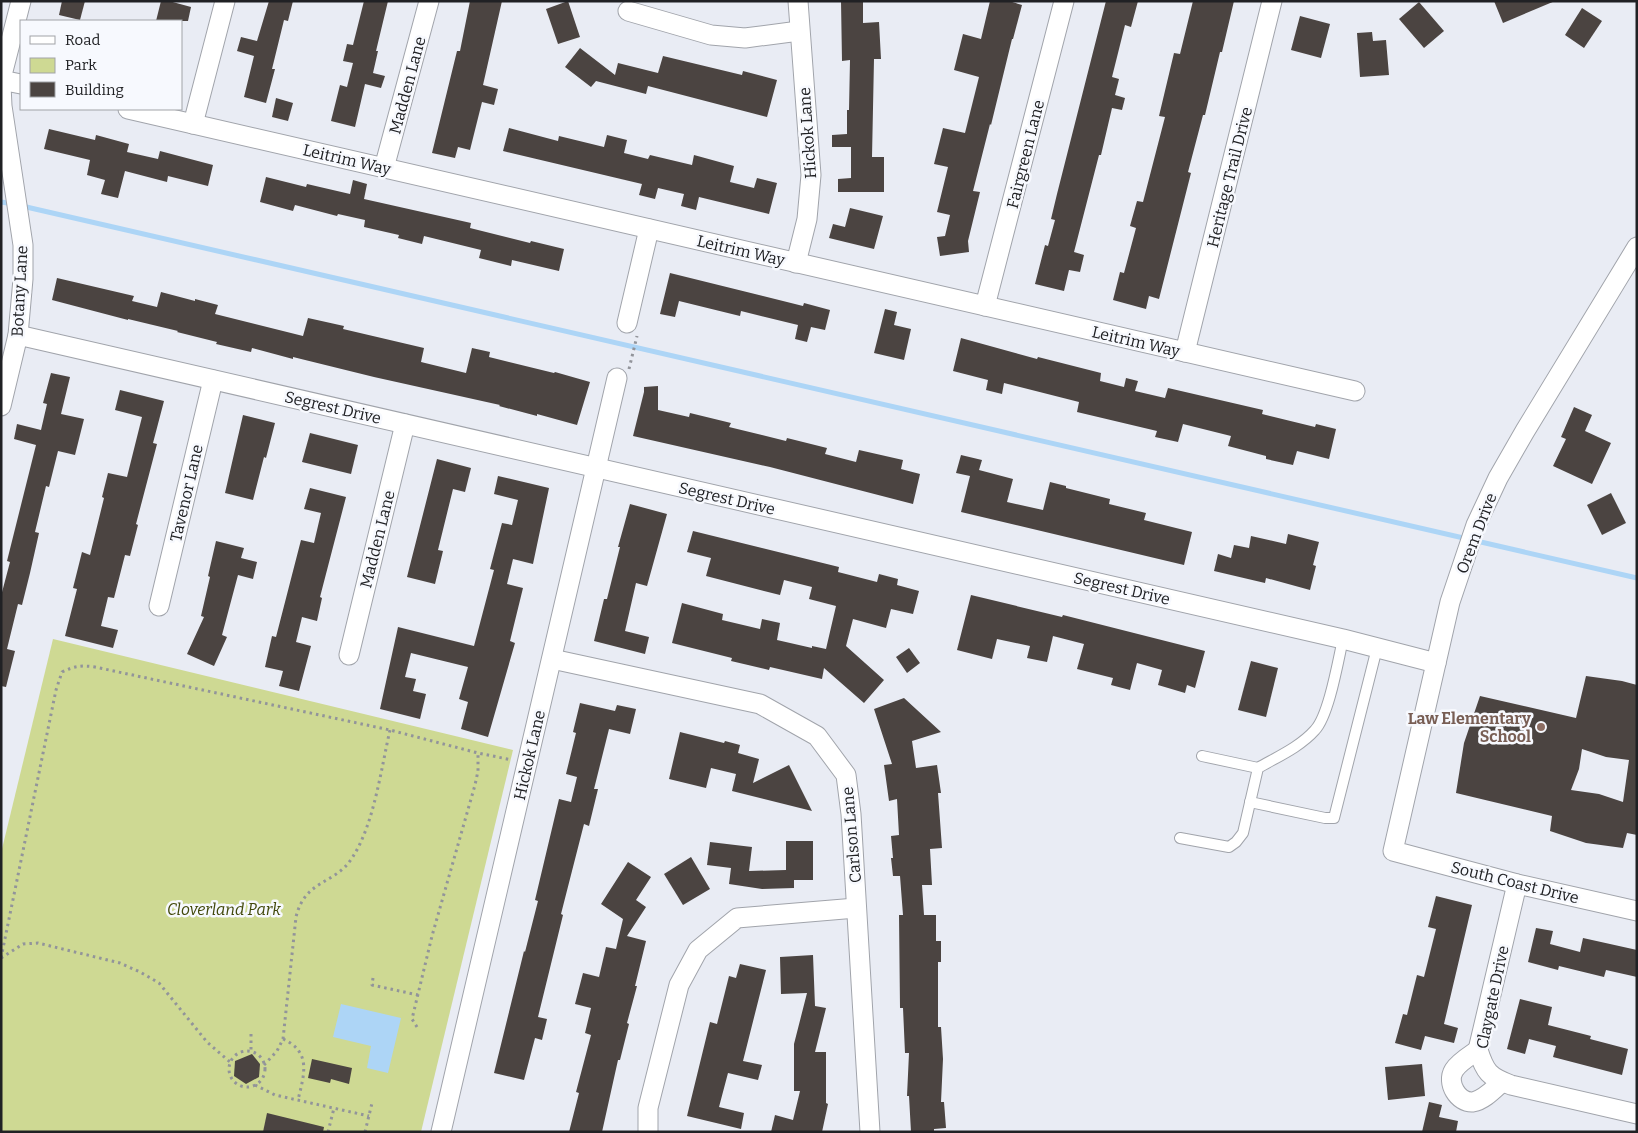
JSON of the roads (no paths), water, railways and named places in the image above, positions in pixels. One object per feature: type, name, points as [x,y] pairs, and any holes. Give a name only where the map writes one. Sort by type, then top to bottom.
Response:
[{"type":"street","points":[[20,84],[1,79],[21,1]]},
{"type":"street","points":[[193,124],[225,1]]},
{"type":"street","name":"Madden Lane","points":[[384,168],[430,1]]},
{"type":"street","name":"Hickok Lane","points":[[796,263],[807,219],[811,175],[798,1]]},
{"type":"street","name":"Fairgreen Lane","points":[[985,306],[1064,1]]},
{"type":"street","name":"Heritage Trail Drive","points":[[1185,352],[1272,1]]},
{"type":"street","points":[[628,11],[711,35],[745,38],[799,31]]},
{"type":"street","name":"Botany Lane","points":[[1,86],[2,106],[20,223],[24,263],[18,335],[1,406]]},
{"type":"street","name":"Leitrim Way","points":[[132,110],[1355,391]]},
{"type":"street","points":[[632,330],[649,229]]},
{"type":"street","name":"Orem Drive","points":[[1393,852],[1450,602],[1476,525],[1498,478],[1637,247]]},
{"type":"street","name":"Segrest Drive","points":[[18,335],[1343,639],[1436,663]]},
{"type":"street","name":"Hickok Lane","points":[[440,1132],[528,763],[595,467],[623,373]]},
{"type":"street","name":"Tavenor Lane","points":[[159,606],[213,380]]},
{"type":"street","name":"Madden Lane","points":[[349,655],[405,424]]},
{"type":"street","name":"Carlson Lane","points":[[552,659],[760,704],[816,736],[846,775],[851,814],[870,1132]]},
{"type":"street","name":"South Coast Drive","points":[[1393,852],[1517,884],[1637,911]]},
{"type":"street","name":"Claygate Drive","points":[[1517,884],[1478,1050],[1483,1068],[1502,1082],[1637,1114]]},
{"type":"street","points":[[648,1132],[648,1108],[679,985],[698,950],[737,918],[856,908]]},
{"type":"street","points":[[1478,1050],[1453,1071],[1451,1080],[1457,1096],[1472,1102],[1490,1093],[1502,1082]]},
{"type":"lane","points":[[1202,756],[1258,768],[1292,748],[1315,730],[1324,717],[1343,639]]},
{"type":"lane","points":[[1250,802],[1325,818],[1334,818],[1377,648]]},
{"type":"lane","points":[[1180,838],[1229,847],[1236,842],[1243,833],[1258,768]]},
{"type":"water","points":[[341,1004],[401,1018],[388,1073],[367,1068],[371,1046],[333,1037]]},
{"type":"waterway","points":[[1,202],[14,204]]},
{"type":"waterway","points":[[22,206],[1637,578]]},
{"type":"place","name":"Law Elementary School","points":[[1541,727]]},
{"type":"park label","name":"Cloverland Park","points":[[224,909]]}]
